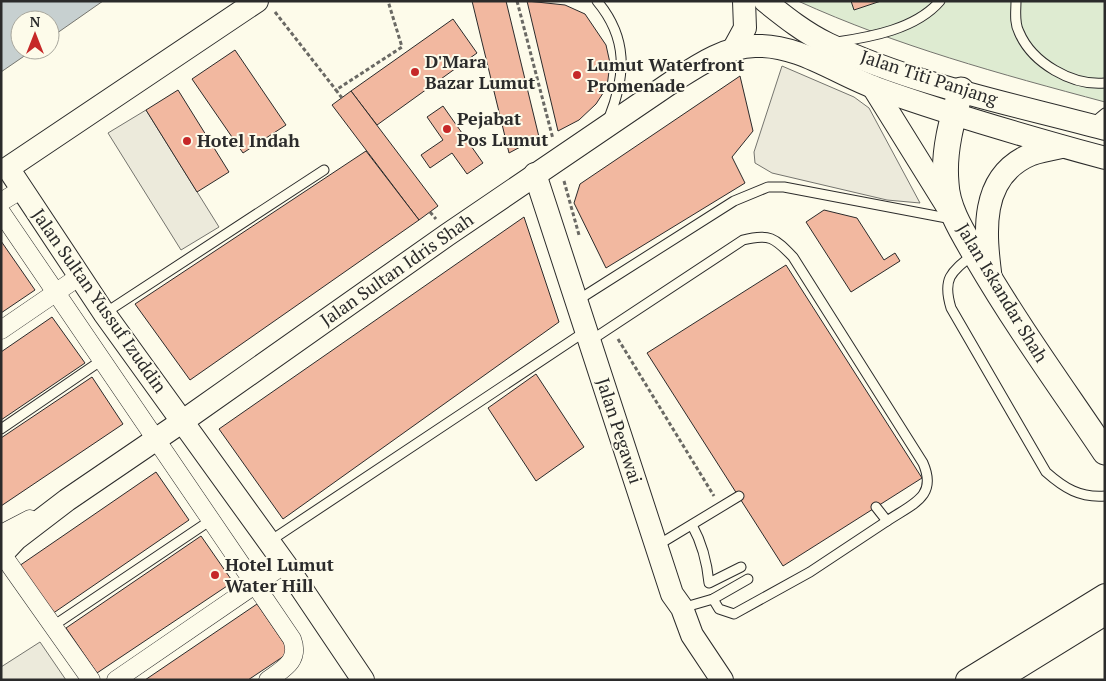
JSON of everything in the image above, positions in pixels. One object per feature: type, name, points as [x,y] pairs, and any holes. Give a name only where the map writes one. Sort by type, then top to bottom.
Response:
[{"type":"main road","name":"Jalan Iskandar Shah","points":[[961,90],[946,155],[946,184],[954,213],[965,237],[991,281],[1105,452]]},
{"type":"street","points":[[733,50],[745,28],[744,1]]},
{"type":"street","name":"Jalan Titi Panjang","points":[[765,1],[801,28],[822,52],[873,87],[954,115],[1105,158]]},
{"type":"street","name":"Jalan Sultan Yussuf Izuddin","points":[[265,5],[5,169],[22,189],[104,313],[285,564],[363,680]]},
{"type":"street","name":"Jalan Sultan Idris Shah","points":[[2,554],[16,539],[68,500],[535,174],[691,70],[709,59],[733,50],[754,46],[822,52]]},
{"type":"street","name":"Jalan Titi Panjang","points":[[822,52],[878,65],[961,90],[1100,122]]},
{"type":"street","points":[[873,87],[965,237]]},
{"type":"street","points":[[991,281],[985,231],[986,216],[997,186],[1007,171],[1019,161],[1033,154],[1063,146]]},
{"type":"street","name":"Jalan Pegawai","points":[[535,174],[672,594],[682,608],[692,635],[722,680]]},
{"type":"street","points":[[1,202],[22,189]]},
{"type":"street","points":[[1,212],[292,638],[296,648],[294,659],[287,667],[268,680]]},
{"type":"street","points":[[1,330],[80,276]]},
{"type":"street","points":[[1,534],[68,500]]},
{"type":"street","points":[[2,554],[91,680]]},
{"type":"street","points":[[116,680],[285,564]]},
{"type":"street","points":[[967,680],[1105,595]]},
{"type":"street","points":[[998,680],[1105,614]]},
{"type":"lane","points":[[598,1],[613,24],[621,56],[621,85],[606,127]]},
{"type":"lane","points":[[822,52],[895,29],[920,17],[940,1]]},
{"type":"lane","points":[[1016,1],[1019,34],[1038,57],[1057,72],[1073,79],[1089,84],[1105,83]]},
{"type":"lane","points":[[104,313],[324,170]]},
{"type":"lane","points":[[576,301],[734,201],[768,187],[784,187],[965,237],[949,278],[946,292],[951,308],[1046,472],[1064,487],[1082,496],[1105,496]]},
{"type":"lane","points":[[269,542],[588,336],[610,327],[743,240],[768,236],[779,242],[793,256],[923,463],[929,476],[929,486],[922,498],[810,572],[734,614],[719,609],[713,598]]},
{"type":"lane","points":[[1,429],[102,360]]},
{"type":"lane","points":[[656,546],[739,496]]},
{"type":"lane","points":[[876,507],[887,521]]},
{"type":"lane","points":[[53,626],[211,520]]},
{"type":"lane","points":[[692,525],[700,540],[709,583],[741,567]]},
{"type":"lane","points":[[682,608],[713,598],[748,580]]},
{"type":"path","points":[[336,90],[402,47],[388,1]]},
{"type":"path","points":[[517,1],[581,243]]},
{"type":"path","points":[[265,5],[342,98]]},
{"type":"path","points":[[610,327],[720,507]]},
{"type":"green space","points":[[798,1],[1105,1],[1105,102],[949,58],[873,32]]},
{"type":"shaded area","points":[[1,1],[103,1],[60,31],[60,10],[10,10],[10,60],[18,60],[1,72]]},
{"type":"shaded area","points":[[782,66],[854,97],[869,108],[920,203],[887,200],[772,173],[755,163],[754,152]]},
{"type":"shaded area","points":[[146,110],[219,227],[181,250],[108,133]]},
{"type":"shaded area","points":[[40,642],[66,680],[1,680],[1,667]]},
{"type":"building","points":[[472,1],[506,1],[539,137],[509,153]]},
{"type":"building","name":"Lumut Waterfront Promenade","points":[[527,1],[565,5],[585,14],[606,45],[610,63],[607,87],[596,104],[579,120],[558,131]]},
{"type":"building","points":[[851,1],[881,1],[854,10]]},
{"type":"building","name":"D'Mara Bazar Lumut","points":[[453,19],[477,53],[377,125],[351,91]]},
{"type":"building","points":[[235,50],[286,125],[243,153],[192,79]]},
{"type":"building","points":[[740,76],[753,131],[732,157],[745,183],[606,268],[574,203],[580,184]]},
{"type":"building","name":"Hotel Indah","points":[[178,90],[229,172],[197,192],[146,110]]},
{"type":"building","points":[[351,91],[438,206],[419,220],[332,105]]},
{"type":"building","name":"Pejabat Pos Lumut","points":[[443,106],[483,163],[467,174],[452,153],[430,168],[421,155],[443,140],[427,117]]},
{"type":"building","points":[[366,151],[419,220],[190,380],[135,304]]},
{"type":"building","points":[[824,210],[857,218],[884,260],[895,253],[900,261],[851,292],[806,222]]},
{"type":"building","points":[[524,217],[559,322],[283,519],[219,429]]},
{"type":"building","points":[[1,241],[35,290],[1,313]]},
{"type":"building","points":[[786,265],[922,478],[783,566],[647,353]]},
{"type":"building","points":[[52,317],[85,363],[1,420],[1,352]]},
{"type":"building","points":[[536,374],[584,447],[536,481],[488,408]]},
{"type":"building","points":[[92,377],[123,424],[1,506],[1,438]]},
{"type":"building","points":[[156,472],[189,520],[52,614],[19,566]]},
{"type":"building","points":[[201,536],[233,582],[97,673],[66,628]]},
{"type":"building","points":[[257,604],[290,652],[248,680],[145,680]]},
{"type":"place","name":"D'Mara Bazar Lumut","points":[[415,72]]},
{"type":"place","name":"Lumut Waterfront Promenade","points":[[577,75]]},
{"type":"place","name":"Pejabat Pos Lumut","points":[[447,129]]},
{"type":"place","name":"Hotel Indah","points":[[187,141]]},
{"type":"place","name":"Hotel Lumut Water Hill","points":[[215,575]]}]
